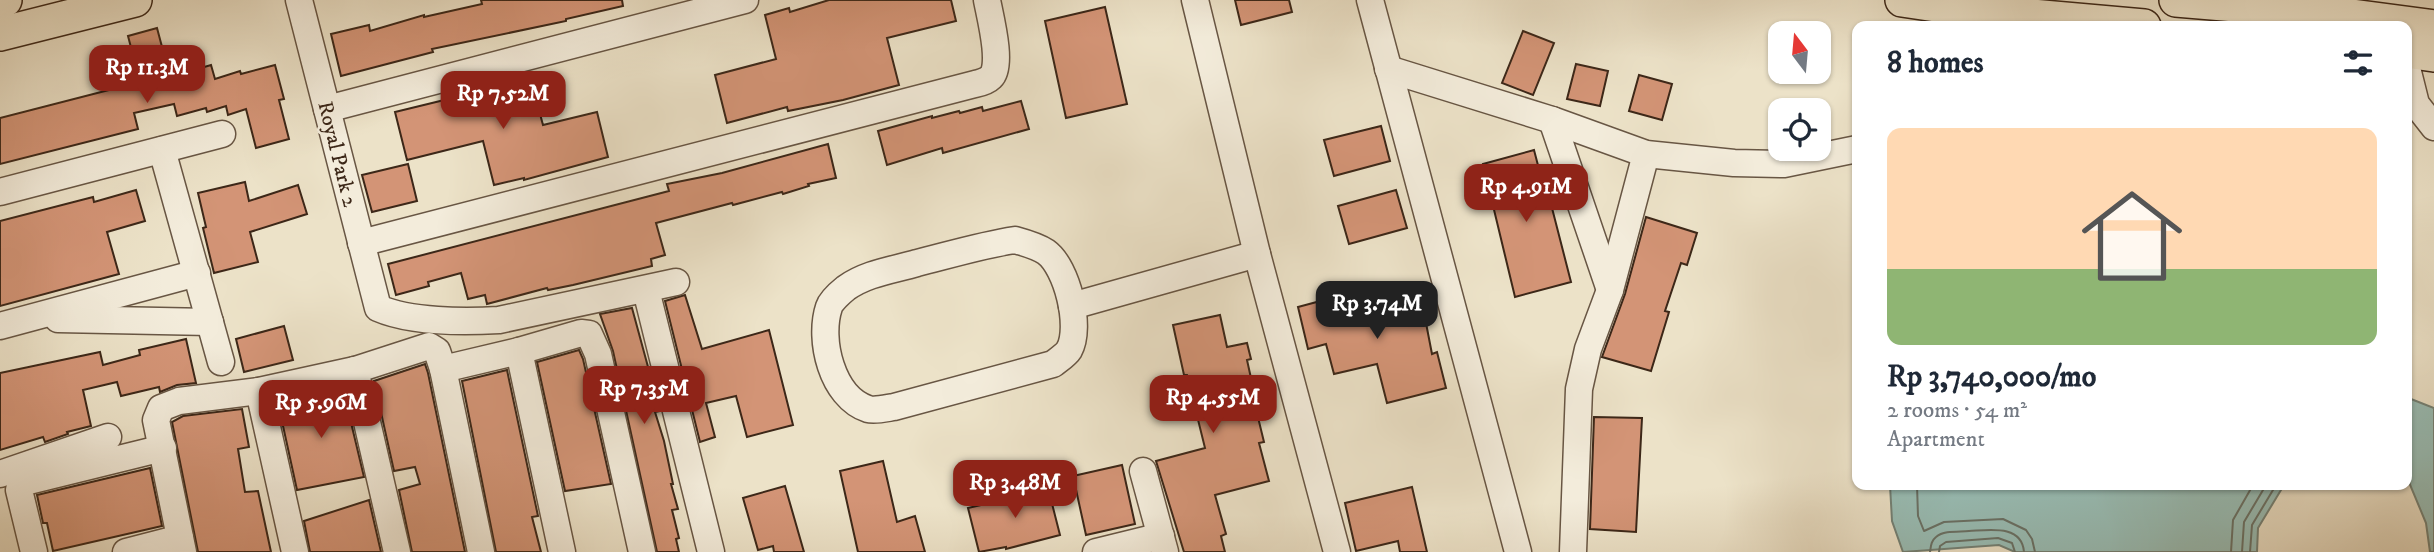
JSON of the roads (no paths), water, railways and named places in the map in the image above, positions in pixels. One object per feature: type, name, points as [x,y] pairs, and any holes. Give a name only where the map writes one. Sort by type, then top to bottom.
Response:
[{"type":"main road","points":[[0,1],[5,0]]},
{"type":"main road","points":[[0,34],[135,0]]},
{"type":"main road","points":[[1902,0],[1976,12],[2084,21]]},
{"type":"main road","points":[[2176,0],[2389,21]]},
{"type":"main road","points":[[2412,24],[2434,27]]},
{"type":"main road","points":[[2412,52],[2434,55]]},
{"type":"street","name":"Royal Park 2","points":[[299,0],[378,308],[397,314],[477,321],[499,320],[646,289]]},
{"type":"street","points":[[327,109],[745,0]]},
{"type":"street","points":[[361,243],[975,85],[990,78],[997,59],[987,0]]},
{"type":"street","points":[[1195,0],[1257,254],[1336,552]]},
{"type":"street","points":[[1370,0],[1518,552]]},
{"type":"street","points":[[1388,69],[1552,120],[1646,154],[1734,163],[1784,164],[1852,150]]},
{"type":"street","points":[[2412,88],[2416,104],[2434,127]]},
{"type":"street","points":[[1552,120],[1610,290]]},
{"type":"street","points":[[0,192],[222,134]]},
{"type":"street","points":[[162,150],[221,362]]},
{"type":"street","points":[[1573,552],[1579,389],[1588,349],[1610,290],[1646,154]]},
{"type":"street","points":[[1016,240],[1036,246],[1049,254],[1062,271],[1072,306],[1074,330],[1069,350],[1053,364],[894,407],[870,410],[855,401],[844,392],[829,361],[826,332],[829,306],[845,289],[865,277],[990,244],[1016,240]]},
{"type":"street","points":[[1072,306],[1257,254]]},
{"type":"street","points":[[0,326],[197,273]]},
{"type":"street","points":[[676,282],[646,289],[711,552]]},
{"type":"street","points":[[28,318],[210,322]]},
{"type":"street","points":[[441,364],[519,351],[586,333],[594,341],[642,552]]},
{"type":"street","points":[[126,552],[181,545],[156,420],[161,408],[169,403],[259,391],[355,370],[429,346],[434,347],[441,364],[481,552]]},
{"type":"street","points":[[519,351],[562,552]]},
{"type":"street","points":[[355,370],[397,552]]},
{"type":"street","points":[[259,391],[295,552]]},
{"type":"street","points":[[0,474],[108,438]]},
{"type":"street","points":[[34,552],[19,490],[21,483],[163,448]]},
{"type":"street","points":[[1096,552],[1163,544],[1143,471]]},
{"type":"water","points":[[2412,399],[2434,408],[2434,552],[2430,552],[2426,523],[2412,489]]},
{"type":"water","points":[[1890,490],[2281,490],[2258,528],[2257,552],[2015,552],[1999,545],[1903,552],[1892,521]]}]
